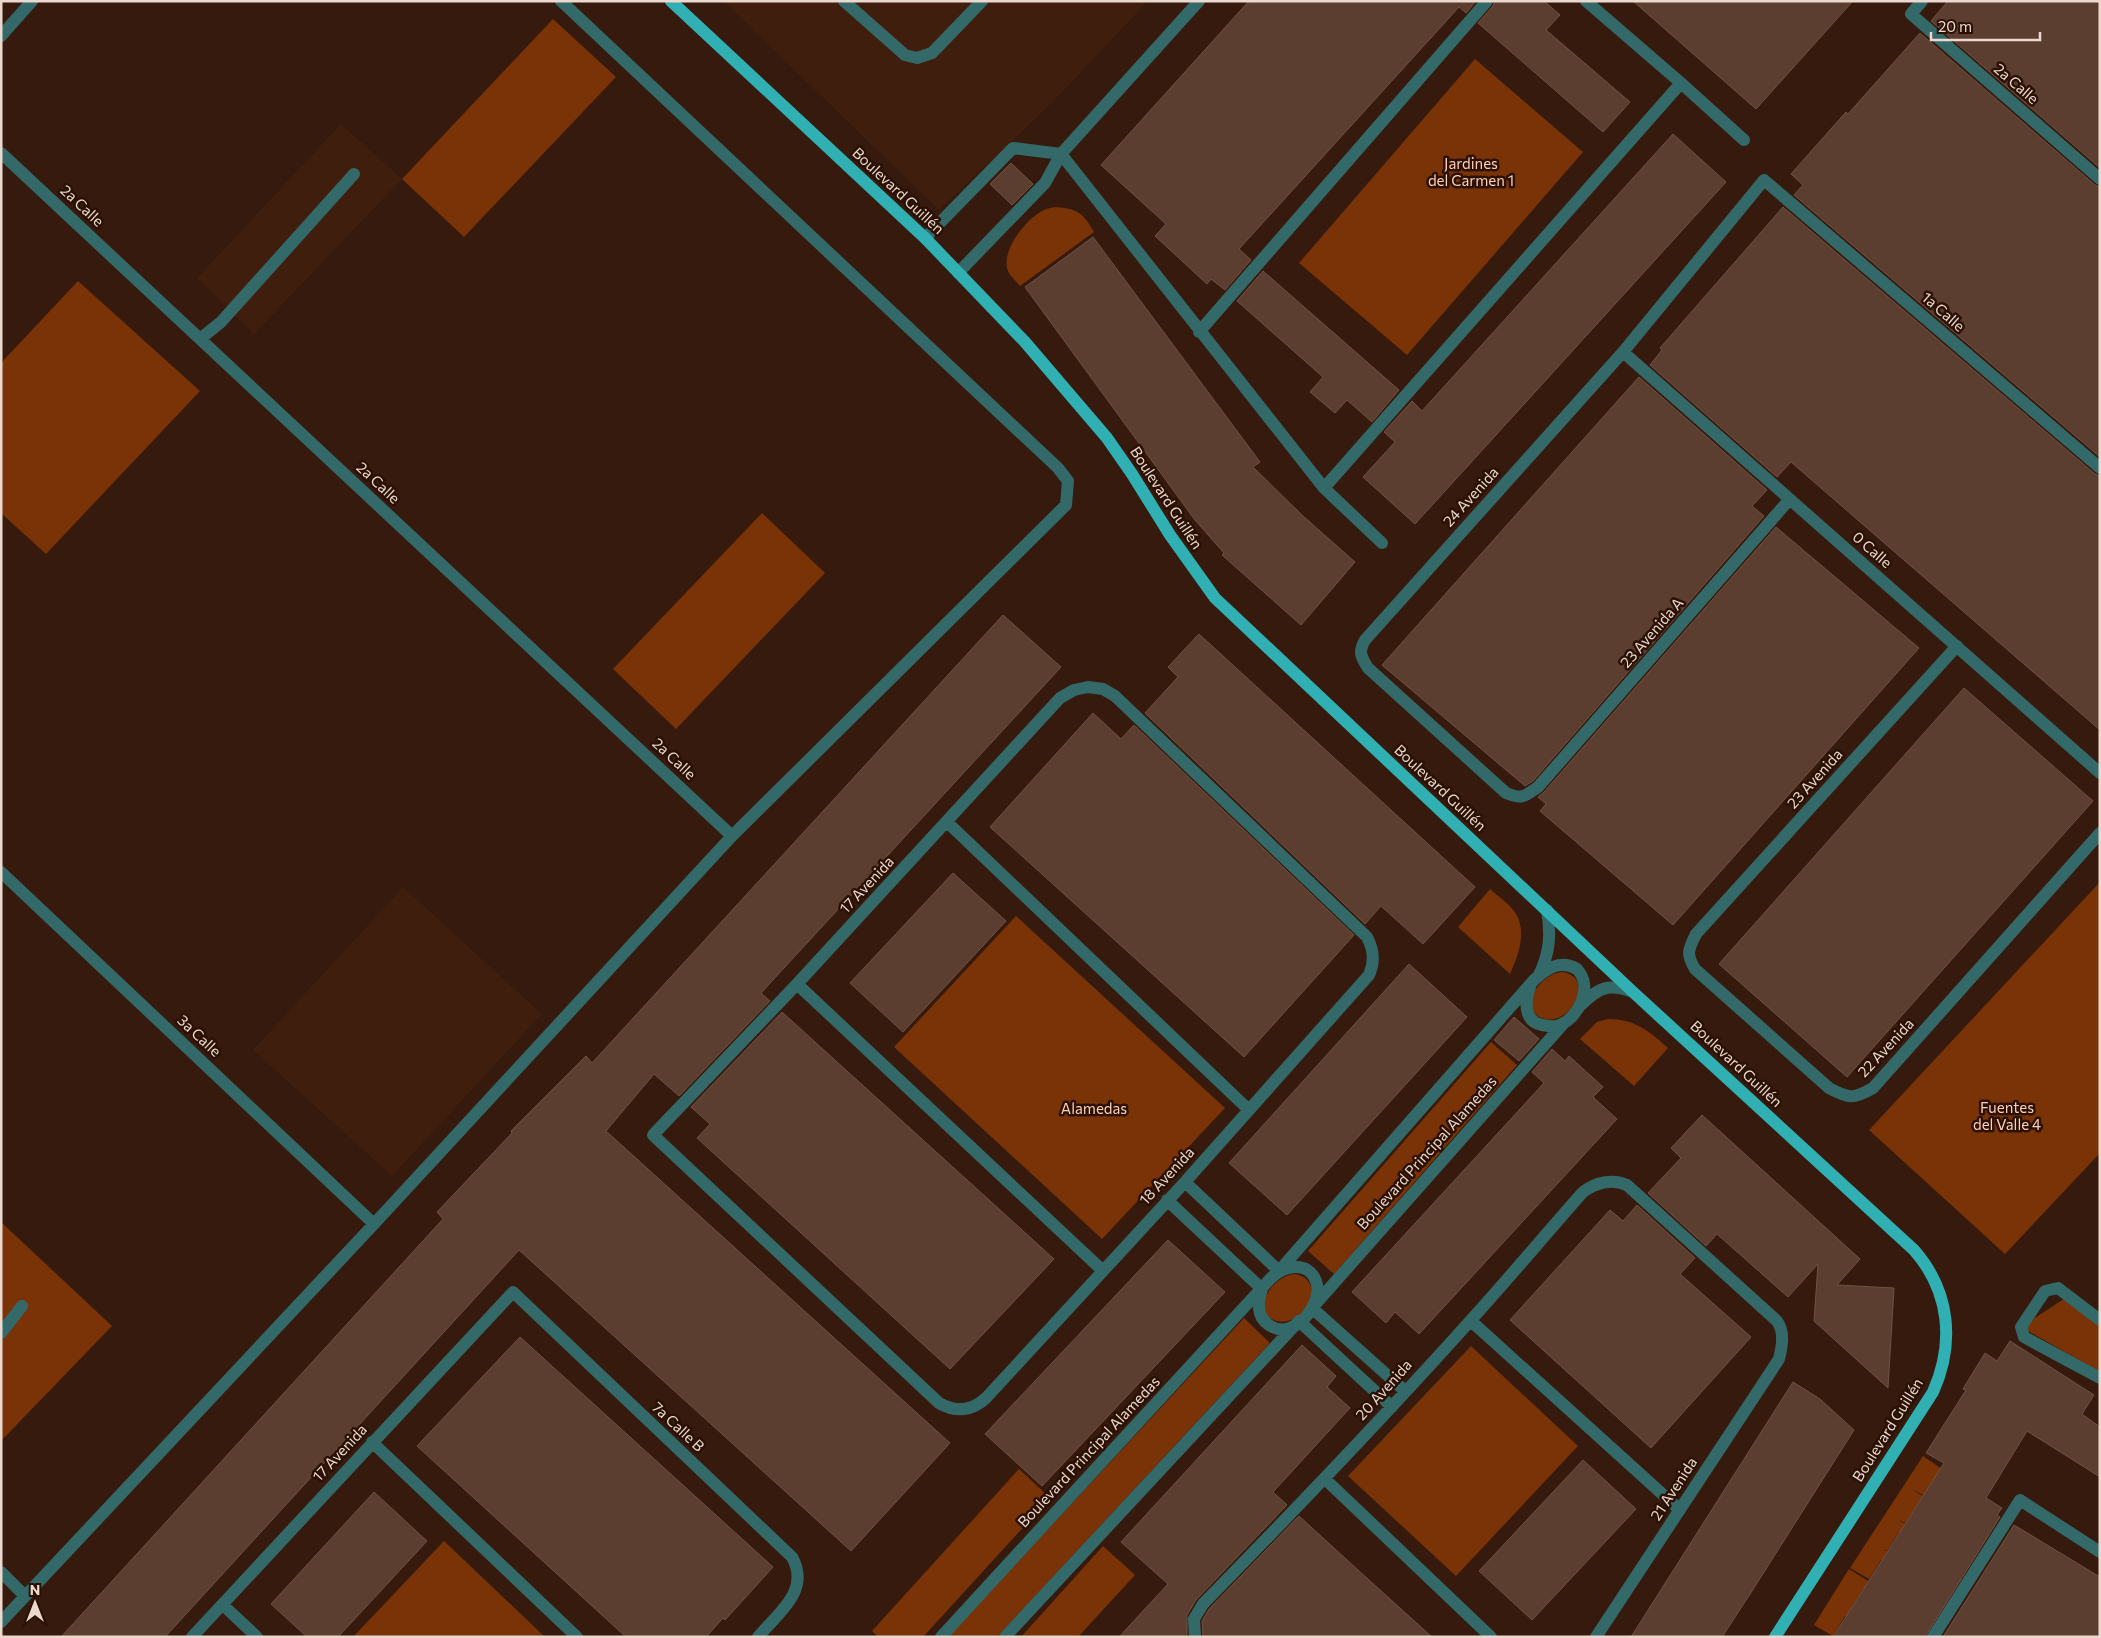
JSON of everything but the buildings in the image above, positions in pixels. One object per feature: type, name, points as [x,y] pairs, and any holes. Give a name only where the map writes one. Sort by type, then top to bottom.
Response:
[{"type":"main road","name":"Boulevard Guillén","points":[[671,1],[924,238],[1025,342],[1107,438],[1132,474],[1170,536],[1215,598],[1633,992],[1914,1250],[1934,1277],[1944,1308],[1946,1346],[1939,1378],[1933,1392],[1775,1637]]},
{"type":"street","points":[[1,36],[32,1]]},
{"type":"street","points":[[1,1622],[374,1224],[732,836],[1066,505],[1068,481],[1058,468],[561,1]]},
{"type":"street","points":[[844,1],[904,55],[918,58],[932,53],[982,1]]},
{"type":"street","points":[[958,273],[1045,183],[1060,154],[1199,1]]},
{"type":"street","points":[[1199,332],[1486,1]]},
{"type":"street","points":[[1586,1],[1682,83],[1744,140]]},
{"type":"street","name":"2a Calle","points":[[1922,1],[1911,14],[2100,179]]},
{"type":"street","points":[[1324,488],[1682,83]]},
{"type":"street","points":[[924,238],[1013,148],[1060,154],[1324,488],[1382,543]]},
{"type":"street","name":"2a Calle","points":[[1,153],[732,836]]},
{"type":"street","points":[[200,339],[221,322],[354,174]]},
{"type":"street","name":"24 Avenida","points":[[1538,787],[1524,797],[1516,797],[1506,793],[1368,668],[1361,657],[1360,650],[1365,640],[1623,352],[1764,180]]},
{"type":"street","name":"1a Calle","points":[[1764,180],[2100,468]]},
{"type":"street","name":"0 Calle","points":[[1623,352],[2100,773]]},
{"type":"street","name":"23 Avenida A","points":[[1538,787],[1789,500]]},
{"type":"street","name":"23 Avenida","points":[[1696,934],[1957,646]]},
{"type":"street","name":"17 Avenida","points":[[986,1398],[966,1409],[952,1409],[939,1403],[653,1135],[797,984],[1060,698],[1074,690],[1088,687],[1103,689],[1115,696],[1367,937],[1373,954],[1369,975]]},
{"type":"street","points":[[947,822],[1250,1110]]},
{"type":"street","name":"22 Avenida","points":[[1696,934],[1689,948],[1688,958],[1695,969],[1829,1088],[1845,1097],[1859,1096],[1873,1088],[2100,834]]},
{"type":"street","name":"3a Calle","points":[[1,872],[374,1224]]},
{"type":"street","points":[[1538,976],[1550,942],[1547,910]]},
{"type":"street","name":"Boulevard Principal Alamedas","points":[[941,1637],[1271,1278],[1280,1271],[1538,976],[1547,969],[1557,965],[1577,969],[1582,976],[1584,990],[1582,1000],[1571,1015],[1300,1322],[1005,1637]]},
{"type":"street","name":"18 Avenida","points":[[986,1398],[1185,1182],[1369,975]]},
{"type":"street","points":[[797,984],[1102,1270]]},
{"type":"street","points":[[1530,987],[1526,1004],[1528,1014],[1533,1021],[1551,1027],[1558,1025],[1591,995],[1603,988],[1621,987],[1633,992]]},
{"type":"street","points":[[1185,1182],[1280,1271],[1296,1267],[1305,1269],[1312,1274],[1317,1285],[1312,1308],[1405,1391]]},
{"type":"street","name":"20 Avenida","points":[[1195,1637],[1194,1619],[1203,1604],[1392,1407],[1471,1321],[1583,1192],[1598,1183],[1616,1182],[1627,1185],[1777,1321],[1782,1338],[1779,1359]]},
{"type":"street","points":[[1167,1200],[1262,1289],[1258,1306],[1261,1317],[1266,1323],[1276,1328],[1284,1329],[1291,1328],[1300,1322],[1392,1407]]},
{"type":"street","points":[[2100,1320],[2058,1288],[2045,1291],[2021,1327],[2024,1337],[2100,1378]]},
{"type":"street","name":"17 Avenida","points":[[192,1637],[512,1292]]},
{"type":"street","name":"7a Calle B","points":[[512,1292],[792,1557],[799,1575],[794,1595],[758,1637]]},
{"type":"street","points":[[1,1333],[22,1306]]},
{"type":"street","points":[[1471,1321],[1680,1510]]},
{"type":"street","name":"21 Avenida","points":[[1596,1637],[1779,1359]]},
{"type":"street","points":[[372,1442],[577,1637]]},
{"type":"street","points":[[1325,1479],[1491,1637]]},
{"type":"street","points":[[1933,1637],[2020,1500],[2100,1552]]},
{"type":"street","points":[[1,1572],[25,1596]]},
{"type":"street","points":[[223,1605],[257,1637]]},
{"type":"shaded area","points":[[723,1],[1148,1],[1052,103],[939,210]]},
{"type":"shaded area","points":[[341,124],[402,179],[254,334],[197,278]]},
{"type":"shaded area","points":[[403,887],[542,1014],[392,1176],[253,1050]]},
{"type":"green space","points":[[553,19],[616,77],[464,237],[402,179]]},
{"type":"green space","name":"Jardines del Carmen 1","points":[[1475,59],[1583,152],[1407,355],[1299,263]]},
{"type":"green space","points":[[1056,207],[1070,209],[1079,213],[1087,220],[1094,232],[1020,286],[1008,271],[1008,254],[1011,245],[1023,227],[1037,214],[1045,209]]},
{"type":"green space","points":[[78,281],[200,391],[46,554],[1,513],[1,363]]},
{"type":"green space","points":[[762,513],[825,573],[676,729],[613,669]]},
{"type":"green space","name":"Fuentes del Valle 4","points":[[2100,882],[2100,1153],[2005,1254],[1869,1130]]},
{"type":"green space","points":[[1490,889],[1511,907],[1516,914],[1521,929],[1520,944],[1510,974],[1458,927]]},
{"type":"green space","name":"Alamedas","points":[[1016,916],[1225,1108],[1102,1239],[894,1047]]},
{"type":"green space","points":[[1563,972],[1573,976],[1578,983],[1579,991],[1571,1008],[1564,1015],[1555,1019],[1545,1019],[1536,1015],[1532,1009],[1531,1001],[1539,985],[1554,974]]},
{"type":"green space","points":[[1608,1019],[1626,1021],[1641,1027],[1668,1048],[1634,1086],[1580,1039],[1597,1022]]},
{"type":"green space","points":[[1491,1042],[1517,1065],[1334,1274],[1308,1251]]},
{"type":"green space","points":[[1,1222],[112,1326],[1,1441]]},
{"type":"green space","points":[[1295,1274],[1305,1278],[1310,1285],[1309,1302],[1304,1311],[1296,1317],[1287,1321],[1277,1321],[1269,1317],[1264,1310],[1266,1295],[1278,1281],[1286,1276]]},
{"type":"green space","points":[[2070,1295],[2100,1320],[2100,1372],[2021,1327]]},
{"type":"green space","points":[[1244,1318],[1270,1343],[997,1637],[948,1637]]},
{"type":"green space","points":[[1471,1346],[1578,1446],[1456,1576],[1348,1476]]},
{"type":"green space","points":[[1923,1456],[1965,1485],[1923,1495],[1912,1489],[1947,1512],[1942,1519],[1918,1504],[1905,1523],[1899,1520],[1929,1540],[1924,1547],[1899,1532],[1887,1551],[1883,1549],[1911,1567],[1906,1575],[1881,1560],[1869,1579],[1850,1568]]},
{"type":"green space","points":[[1019,1469],[1050,1498],[923,1637],[878,1637],[872,1631]]},
{"type":"green space","points":[[444,1541],[545,1637],[353,1637]]},
{"type":"green space","points":[[1103,1546],[1135,1575],[1078,1637],[1021,1637]]},
{"type":"green space","points":[[1849,1569],[1892,1596],[1887,1604],[1863,1589],[1851,1608],[1875,1624],[1870,1631],[1845,1616],[1833,1636],[1814,1625]]}]
